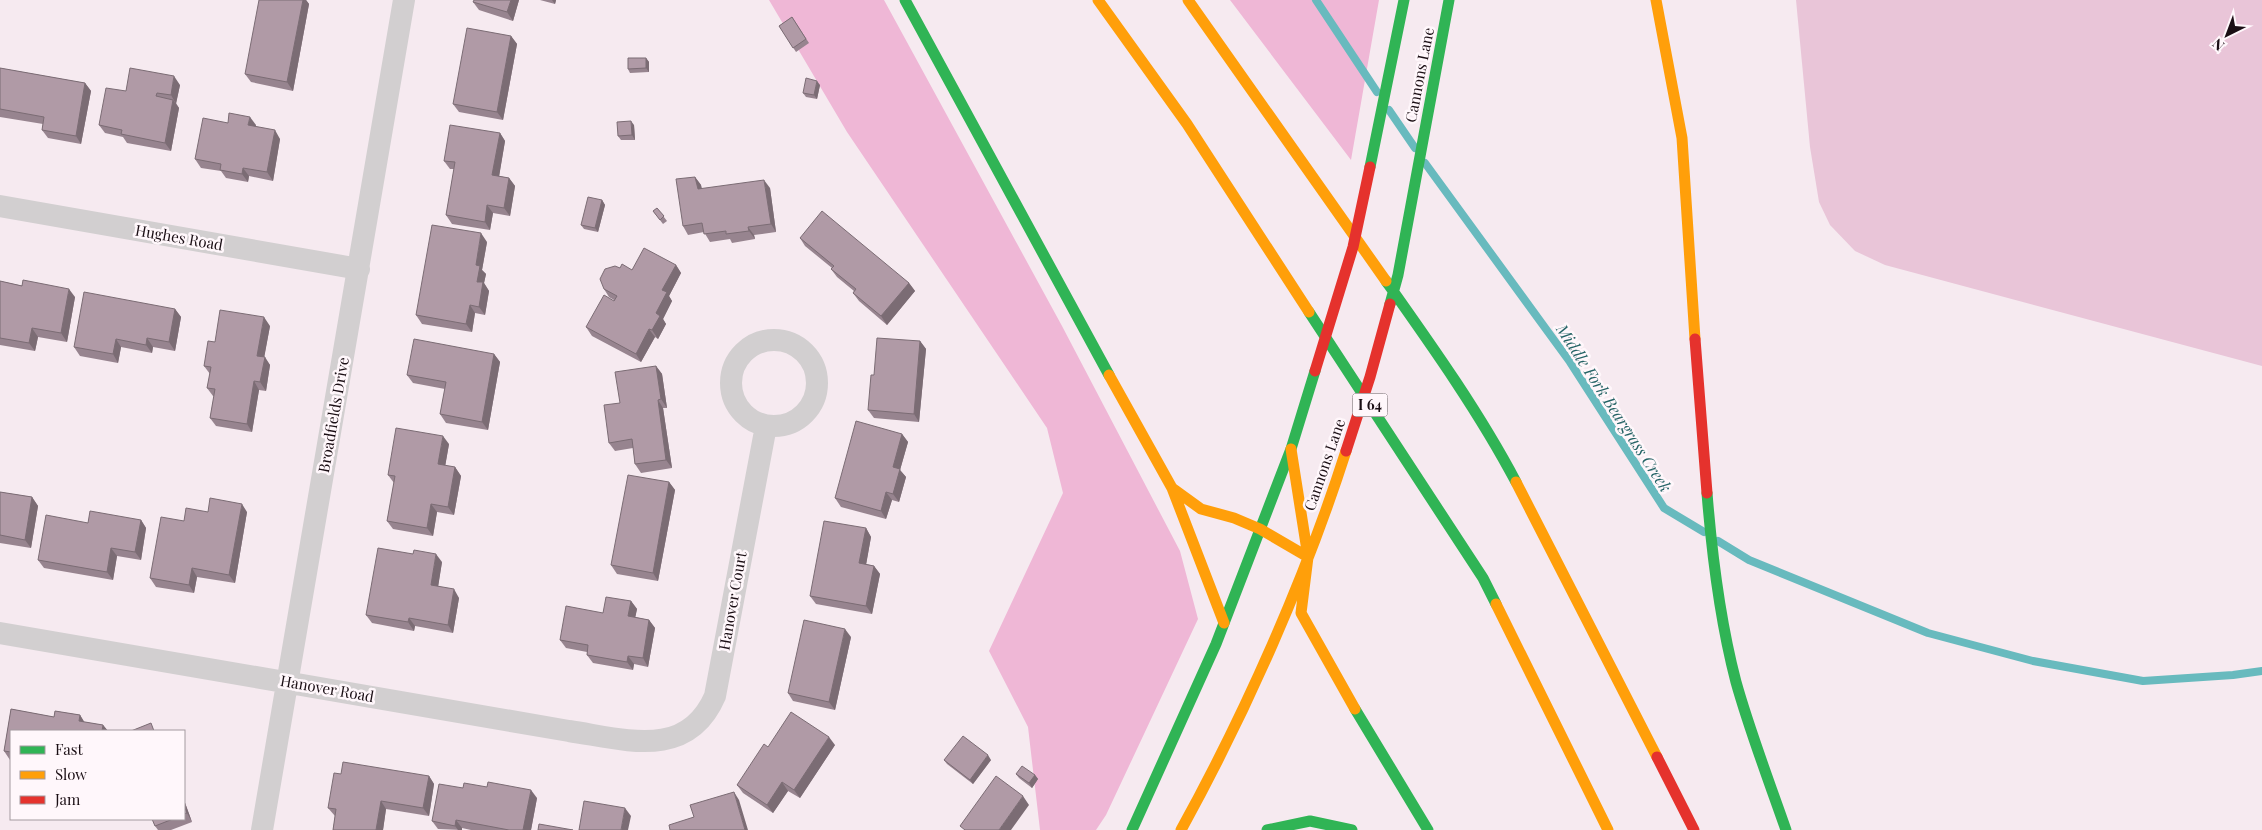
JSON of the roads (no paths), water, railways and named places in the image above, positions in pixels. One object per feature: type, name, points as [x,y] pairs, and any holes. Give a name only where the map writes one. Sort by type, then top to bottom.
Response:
[{"type":"main road","points":[[905,0],[1061,289],[1172,488],[1224,623]]},
{"type":"main road","name":"I 64","points":[[1098,0],[1187,124],[1483,578],[1608,830]]},
{"type":"main road","points":[[1188,0],[1431,344],[1504,459],[1605,652],[1694,830]]},
{"type":"main road","name":"Cannons Lane","points":[[1132,830],[1224,623],[1292,449],[1353,246],[1404,0]]},
{"type":"main road","name":"Cannons Lane","points":[[1181,830],[1210,777],[1260,668],[1308,557],[1335,486],[1370,377],[1398,275],[1449,0]]},
{"type":"main road","points":[[1656,0],[1676,98],[1682,138],[1701,427],[1712,541],[1725,633],[1746,711],[1786,830]]},
{"type":"main road","points":[[1292,449],[1308,557],[1301,614],[1367,730],[1428,830]]},
{"type":"main road","points":[[1172,488],[1201,509],[1234,518],[1260,529],[1308,557]]},
{"type":"main road","points":[[1267,830],[1310,821],[1352,830]]},
{"type":"street","name":"Broadfields Drive","points":[[262,830],[404,0]]},
{"type":"street","name":"Hughes Road","points":[[0,206],[358,269]]},
{"type":"street","name":"Hanover Court","points":[[654,741],[685,734],[699,724],[709,711],[716,696],[766,426]]},
{"type":"street","name":"Hanover Road","points":[[0,632],[569,731],[643,742],[654,741]]},
{"type":"waterway","name":"Middle Fork Beargrass Creek","points":[[1316,0],[1377,92]]},
{"type":"waterway","name":"Middle Fork Beargrass Creek","points":[[1389,110],[1415,148]]},
{"type":"waterway","name":"Middle Fork Beargrass Creek","points":[[1425,163],[1570,362],[1664,508],[1704,532]]},
{"type":"waterway","name":"Middle Fork Beargrass Creek","points":[[1718,541],[1749,560],[1928,633],[2033,661],[2143,681],[2233,675],[2262,671]]}]
